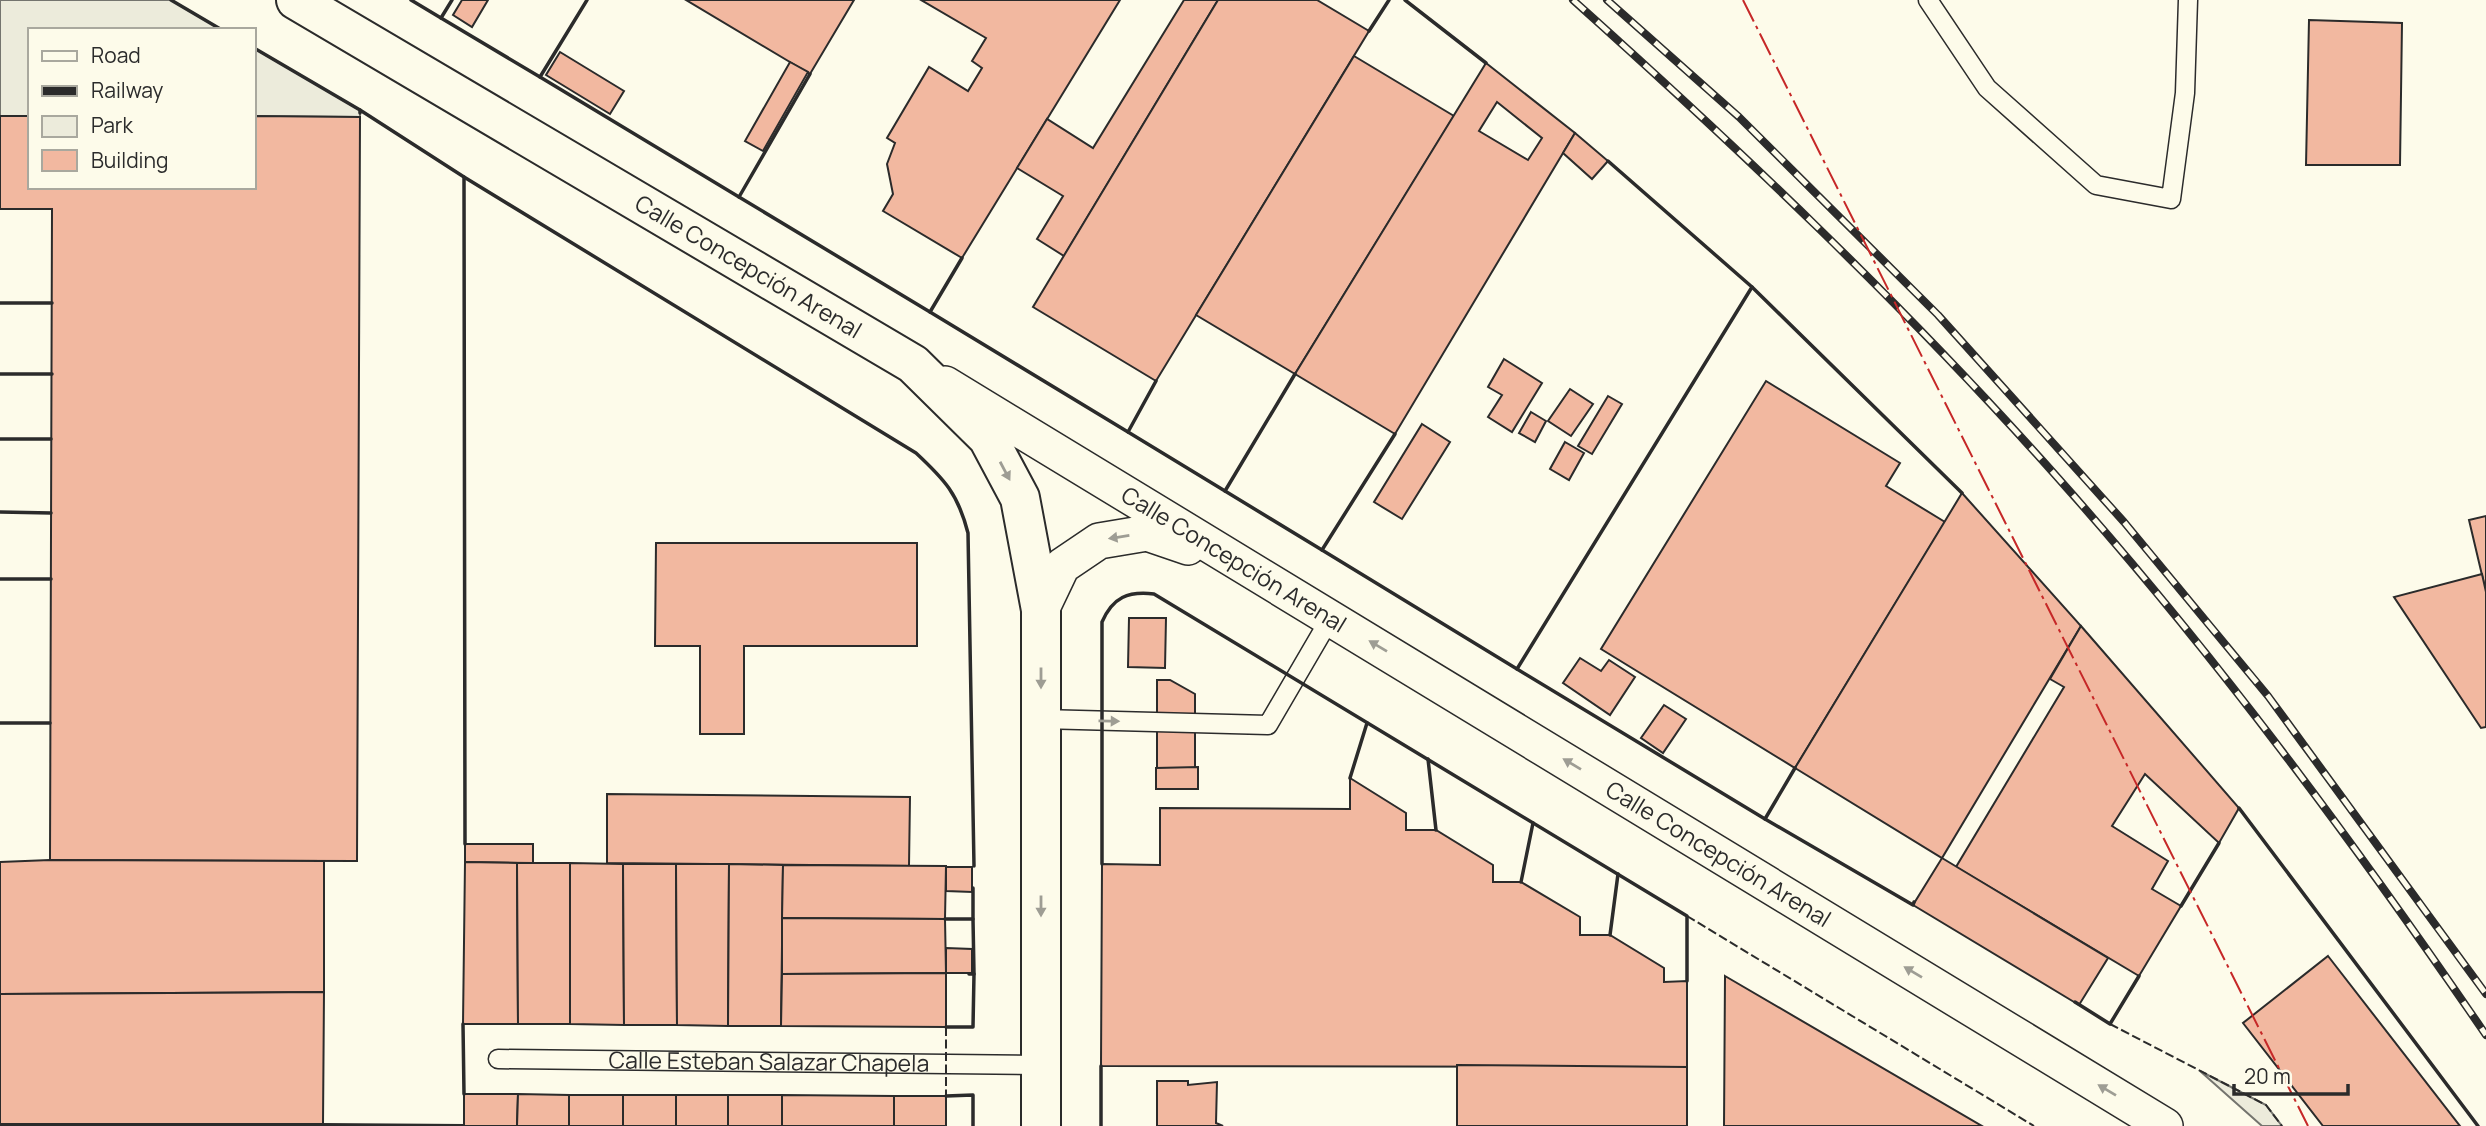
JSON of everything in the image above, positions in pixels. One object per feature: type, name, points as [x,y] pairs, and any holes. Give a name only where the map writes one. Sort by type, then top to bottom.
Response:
[{"type":"street","name":"Calle Concepción Arenal","points":[[296,0],[913,365],[2165,1126]]},
{"type":"street","points":[[913,365],[988,438],[1020,498],[1041,610],[1041,1126]]},
{"type":"street","points":[[1041,610],[1062,566],[1099,541],[1147,533],[1254,571]]},
{"type":"lane","points":[[1928,0],[1987,89],[2096,185],[2171,199],[2185,93],[2188,0]]},
{"type":"lane","points":[[1041,719],[1268,725],[1331,617]]},
{"type":"lane","name":"Calle Esteban Salazar Chapela","points":[[498,1059],[1042,1065]]},
{"type":"green space","points":[[0,0],[171,0],[219,28],[28,28],[28,116],[0,116]]},
{"type":"green space","points":[[256,49],[360,110],[360,117],[256,116]]},
{"type":"green space","points":[[2200,1071],[2266,1105],[2282,1126],[2262,1126]]},
{"type":"building","points":[[462,0],[488,0],[472,27],[453,15]]},
{"type":"building","points":[[686,0],[854,0],[810,74]]},
{"type":"building","points":[[921,0],[1120,0],[962,258],[883,211],[893,194],[887,164],[895,143],[887,138],[929,67],[968,91],[982,68],[972,61],[986,38]]},
{"type":"building","points":[[1184,0],[1218,0],[1064,256],[1037,239],[1063,196],[1017,168],[1047,119],[1093,148]]},
{"type":"building","points":[[1218,0],[1317,0],[1369,31],[1156,381],[1033,307]]},
{"type":"building","points":[[2309,20],[2402,23],[2400,165],[2306,165]]},
{"type":"building","points":[[560,52],[624,91],[610,114],[546,75]]},
{"type":"building","points":[[1354,56],[1454,116],[1295,374],[1196,315]]},
{"type":"building","points":[[790,62],[808,72],[763,151],[745,141]]},
{"type":"building","points":[[1486,63],[1575,133],[1395,434],[1295,374]],"holes":[[[1497,102],[1542,138],[1528,160],[1479,131]]]},
{"type":"building","points":[[0,116],[28,116],[28,189],[256,189],[256,116],[360,117],[357,861],[50,860],[52,209],[0,209]]},
{"type":"building","points":[[1575,133],[1608,161],[1592,179],[1563,153]]},
{"type":"building","points":[[1504,359],[1542,383],[1512,432],[1488,417],[1502,395],[1488,387]]},
{"type":"building","points":[[1766,381],[1900,463],[1886,486],[1945,522],[1795,768],[1601,649]]},
{"type":"building","points":[[1570,389],[1593,404],[1571,436],[1548,421]]},
{"type":"building","points":[[1608,396],[1622,404],[1592,454],[1578,446]]},
{"type":"building","points":[[1531,412],[1546,421],[1535,442],[1519,433]]},
{"type":"building","points":[[1422,424],[1450,442],[1402,519],[1374,502]]},
{"type":"building","points":[[1565,442],[1584,453],[1569,480],[1550,469]]},
{"type":"building","points":[[1962,493],[2081,626],[1942,858],[1795,768]]},
{"type":"building","points":[[2486,516],[2486,592],[2469,520]]},
{"type":"building","points":[[656,543],[917,543],[917,646],[744,646],[744,734],[700,734],[700,646],[655,646]]},
{"type":"building","points":[[2482,574],[2486,592],[2486,727],[2481,728],[2394,597]]},
{"type":"building","points":[[1129,618],[1166,618],[1165,668],[1128,667]]},
{"type":"building","points":[[2081,626],[2239,808],[2219,843],[2145,774],[2112,826],[2168,861],[2152,889],[2181,906],[2139,976],[1956,867],[2064,687],[2050,679]]},
{"type":"building","points":[[1580,658],[1601,671],[1609,660],[1635,677],[1610,715],[1563,683]]},
{"type":"building","points":[[1157,680],[1170,680],[1195,694],[1195,770],[1157,770]]},
{"type":"building","points":[[1664,705],[1686,719],[1663,753],[1641,738]]},
{"type":"building","points":[[1198,767],[1198,789],[1156,789],[1156,768]]},
{"type":"building","points":[[1350,778],[1406,813],[1406,830],[1436,830],[1493,865],[1493,882],[1521,882],[1580,917],[1580,935],[1610,935],[1664,968],[1664,982],[1687,981],[1687,1067],[1101,1066],[1102,864],[1160,865],[1160,808],[1350,809]]},
{"type":"building","points":[[607,794],[910,797],[909,866],[607,863]]},
{"type":"building","points":[[465,844],[533,844],[533,863],[465,862]]},
{"type":"building","points":[[1942,858],[2108,958],[2079,1005],[1913,905]]},
{"type":"building","points":[[324,861],[324,992],[0,994],[0,862]]},
{"type":"building","points":[[465,862],[517,863],[518,1024],[463,1024]]},
{"type":"building","points":[[517,863],[570,863],[570,1024],[518,1024]]},
{"type":"building","points":[[570,863],[623,864],[624,1025],[570,1024]]},
{"type":"building","points":[[623,864],[676,864],[677,1025],[624,1025]]},
{"type":"building","points":[[676,864],[729,864],[728,1026],[677,1025]]},
{"type":"building","points":[[729,864],[783,865],[781,1026],[728,1026]]},
{"type":"building","points":[[783,865],[946,866],[945,919],[782,918]]},
{"type":"building","points":[[946,867],[972,867],[972,892],[946,891]]},
{"type":"building","points":[[782,918],[945,919],[946,973],[782,974]]},
{"type":"building","points":[[946,948],[972,949],[972,973],[946,973]]},
{"type":"building","points":[[2328,956],[2460,1126],[2323,1126],[2243,1023]]},
{"type":"building","points":[[946,973],[946,1027],[781,1026],[782,974]]},
{"type":"building","points":[[1725,976],[1982,1126],[1724,1126]]},
{"type":"building","points":[[324,992],[323,1124],[0,1124],[0,994]]},
{"type":"building","points":[[1457,1065],[1687,1067],[1687,1126],[1457,1126]]},
{"type":"building","points":[[1157,1081],[1188,1081],[1188,1085],[1217,1082],[1216,1123],[1223,1126],[1157,1126]]},
{"type":"building","points":[[464,1094],[518,1094],[517,1126],[464,1126]]},
{"type":"building","points":[[518,1094],[569,1095],[569,1126],[517,1126]]},
{"type":"building","points":[[569,1095],[623,1095],[623,1126],[569,1126]]},
{"type":"building","points":[[623,1095],[676,1095],[676,1126],[623,1126]]},
{"type":"building","points":[[676,1095],[728,1095],[728,1126],[676,1126]]},
{"type":"building","points":[[728,1095],[782,1095],[782,1126],[728,1126]]},
{"type":"building","points":[[782,1095],[894,1096],[894,1126],[782,1126]]},
{"type":"building","points":[[894,1096],[946,1096],[946,1126],[894,1126]]},
{"type":"building","points":[[323,1124],[464,1125],[0,1126]]},
{"type":"railway","points":[[1573,0],[1823,232],[1942,353],[2058,478],[2172,612],[2281,750],[2334,820],[2486,1035]]},
{"type":"railway","points":[[1607,0],[1739,117],[1938,315],[2124,522],[2268,696],[2486,994]]},
{"type":"fence","points":[[1687,916],[2034,1126]]},
{"type":"fence","points":[[2110,1024],[2266,1105],[2282,1126]]},
{"type":"fence","points":[[946,1027],[946,1096]]},
{"type":"wall","points":[[171,0],[219,28]]},
{"type":"wall","points":[[411,0],[441,18],[452,0]]},
{"type":"wall","points":[[441,18],[540,77],[587,0]]},
{"type":"wall","points":[[1369,31],[1389,0]]},
{"type":"wall","points":[[1405,0],[1486,63]]},
{"type":"wall","points":[[256,49],[360,110],[360,113]]},
{"type":"wall","points":[[540,77],[739,197],[810,74]]},
{"type":"wall","points":[[360,110],[464,177],[465,844]]},
{"type":"wall","points":[[1395,434],[1322,550],[1517,669],[1752,287],[1608,161]]},
{"type":"wall","points":[[464,177],[916,453],[949,489],[960,508],[968,533],[974,866]]},
{"type":"wall","points":[[739,197],[930,312],[962,258]]},
{"type":"wall","points":[[1752,287],[1962,493]]},
{"type":"wall","points":[[0,303],[52,303]]},
{"type":"wall","points":[[930,312],[1128,432],[1156,381]]},
{"type":"wall","points":[[0,374],[52,374]]},
{"type":"wall","points":[[1295,374],[1225,491],[1322,550]]},
{"type":"wall","points":[[1128,432],[1225,491]]},
{"type":"wall","points":[[0,439],[51,439]]},
{"type":"wall","points":[[0,512],[51,513]]},
{"type":"wall","points":[[0,579],[51,579]]},
{"type":"wall","points":[[1102,864],[1102,622],[1116,601],[1129,595],[1154,594],[1687,916],[1687,981]]},
{"type":"wall","points":[[1517,669],[1765,819],[1795,768]]},
{"type":"wall","points":[[0,723],[50,723]]},
{"type":"wall","points":[[1350,778],[1367,723]]},
{"type":"wall","points":[[1428,759],[1436,830]]},
{"type":"wall","points":[[2239,808],[2478,1126]]},
{"type":"wall","points":[[1765,819],[1913,905],[1914,902]]},
{"type":"wall","points":[[1521,882],[1533,823]]},
{"type":"wall","points":[[2181,906],[2219,843]]},
{"type":"wall","points":[[1610,935],[1618,874]]},
{"type":"wall","points":[[973,888],[973,919]]},
{"type":"wall","points":[[945,919],[973,919],[974,974],[969,974]]},
{"type":"wall","points":[[946,1027],[973,1027],[974,974]]},
{"type":"wall","points":[[2075,1002],[2110,1024],[2139,976]]},
{"type":"wall","points":[[463,1024],[464,1094]]},
{"type":"wall","points":[[1101,1066],[1101,1126]]},
{"type":"wall","points":[[946,1096],[973,1095],[973,1126]]},
{"type":"power","points":[[1743,0],[2308,1126]]}]
